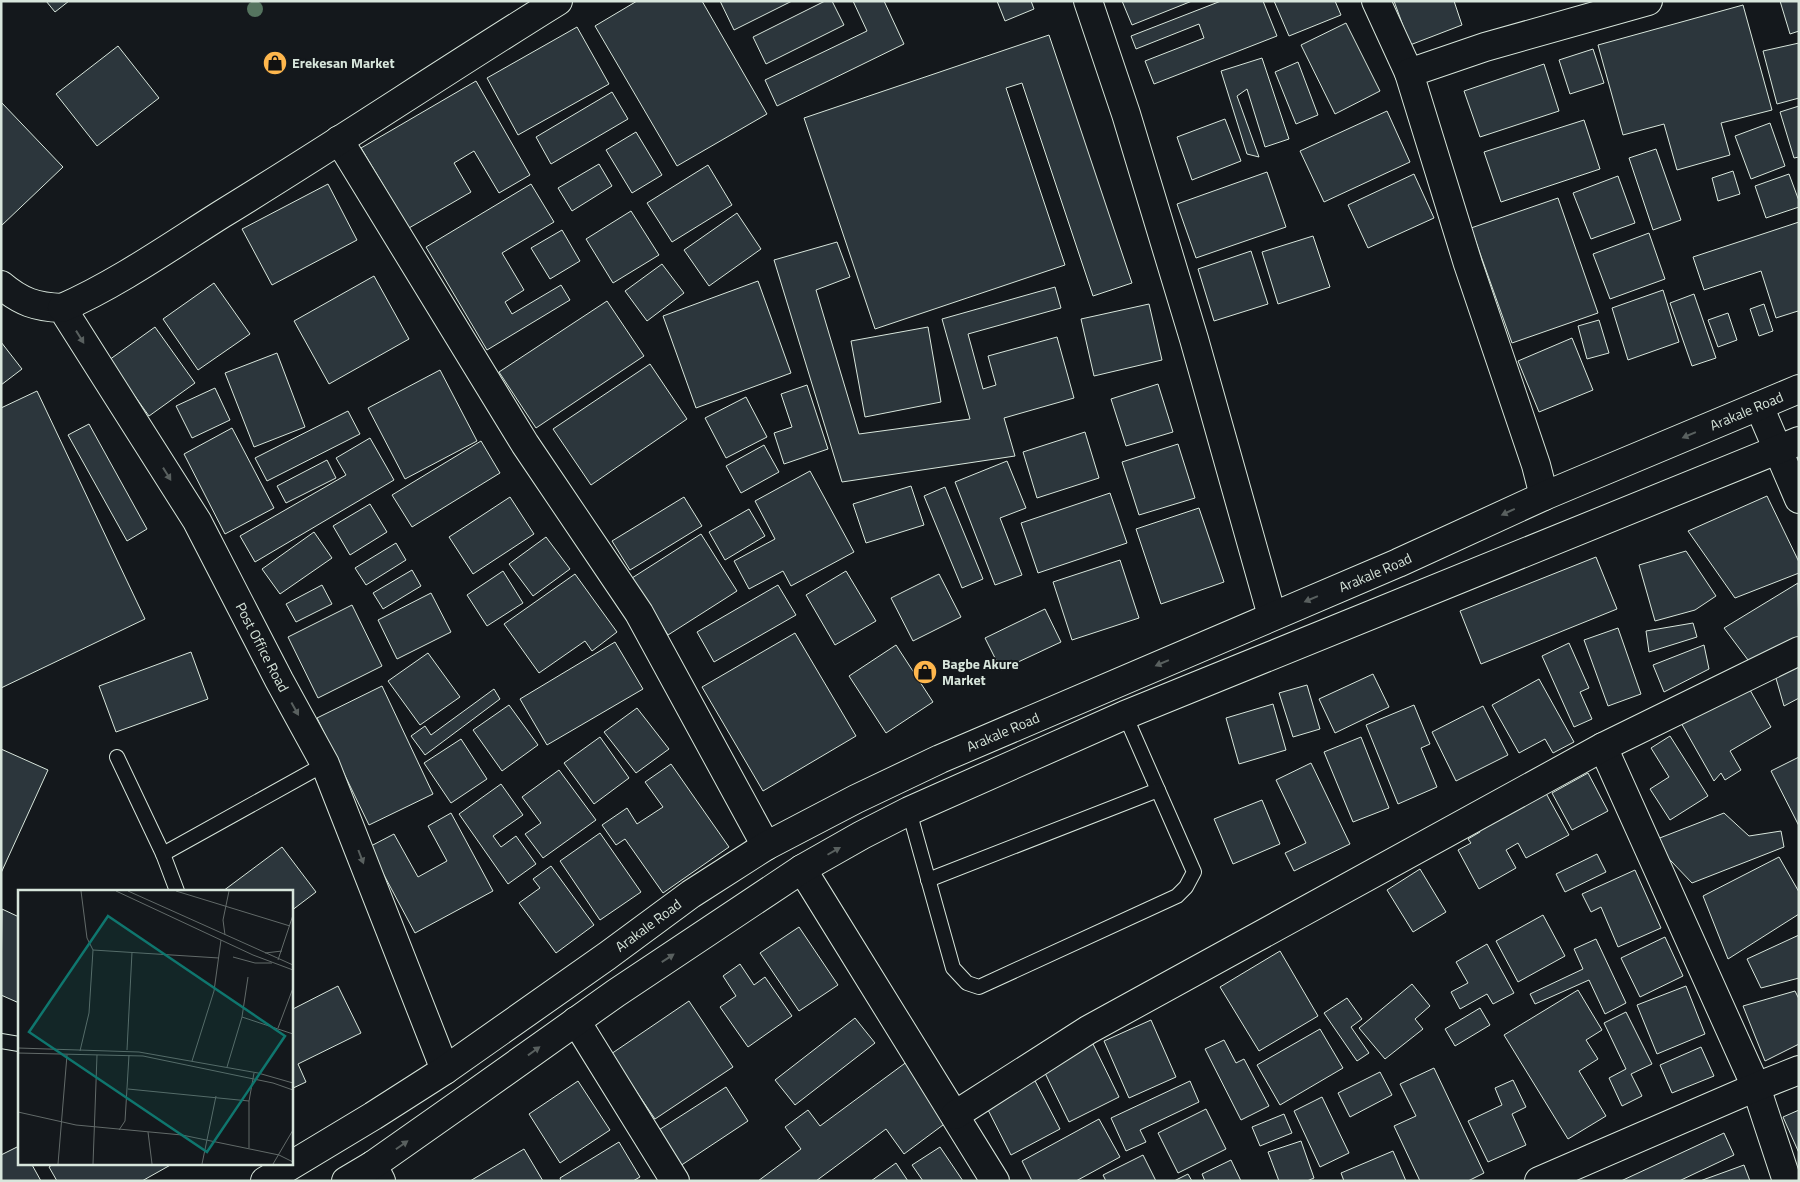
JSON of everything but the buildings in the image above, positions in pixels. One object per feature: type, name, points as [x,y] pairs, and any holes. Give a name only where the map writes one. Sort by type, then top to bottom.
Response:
[{"type":"street","points":[[1,285],[14,296],[42,307],[62,308],[78,301],[339,140],[558,1]]},
{"type":"street","points":[[1088,1],[1126,114],[1194,339],[1272,616]]},
{"type":"street","points":[[1376,1],[1409,73],[1468,264],[1536,465],[1544,496]]},
{"type":"street","points":[[1409,73],[1485,47],[1648,1]]},
{"type":"street","points":[[339,140],[526,444],[639,613],[766,846]]},
{"type":"street","name":"Post Office Road","points":[[62,308],[197,522],[325,764],[444,1070]]},
{"type":"street","name":"Arakale Road","points":[[265,1181],[373,1116],[444,1070],[607,956],[691,894],[766,846],[856,799],[940,759],[1398,562],[1544,496],[1799,389]]},
{"type":"street","points":[[1759,406],[1788,445],[1799,499]]},
{"type":"street","points":[[346,1181],[377,1173],[616,992],[802,869],[909,811],[1125,715],[1788,445]]},
{"type":"street","points":[[955,1115],[1088,1030],[1603,747],[1799,651]]},
{"type":"street","points":[[1603,747],[1756,1086],[1787,1181]]},
{"type":"street","points":[[802,869],[995,1181]]},
{"type":"street","points":[[576,1021],[675,1181]]},
{"type":"street","points":[[1539,1181],[1756,1086],[1799,1070]]},
{"type":"lane","points":[[909,811],[953,968],[967,983],[979,987],[1177,896],[1186,887],[1194,872],[1125,715]]},
{"type":"lane","points":[[117,757],[163,854],[177,890]]},
{"type":"lane","points":[[163,854],[325,764]]},
{"type":"lane","points":[[928,880],[1158,790]]},
{"type":"lane","points":[[1,1041],[18,1044]]},
{"type":"place","name":"Erekesan Market","points":[[275,63]]},
{"type":"place","name":"Bagbe Akure Market","points":[[925,672]]}]
